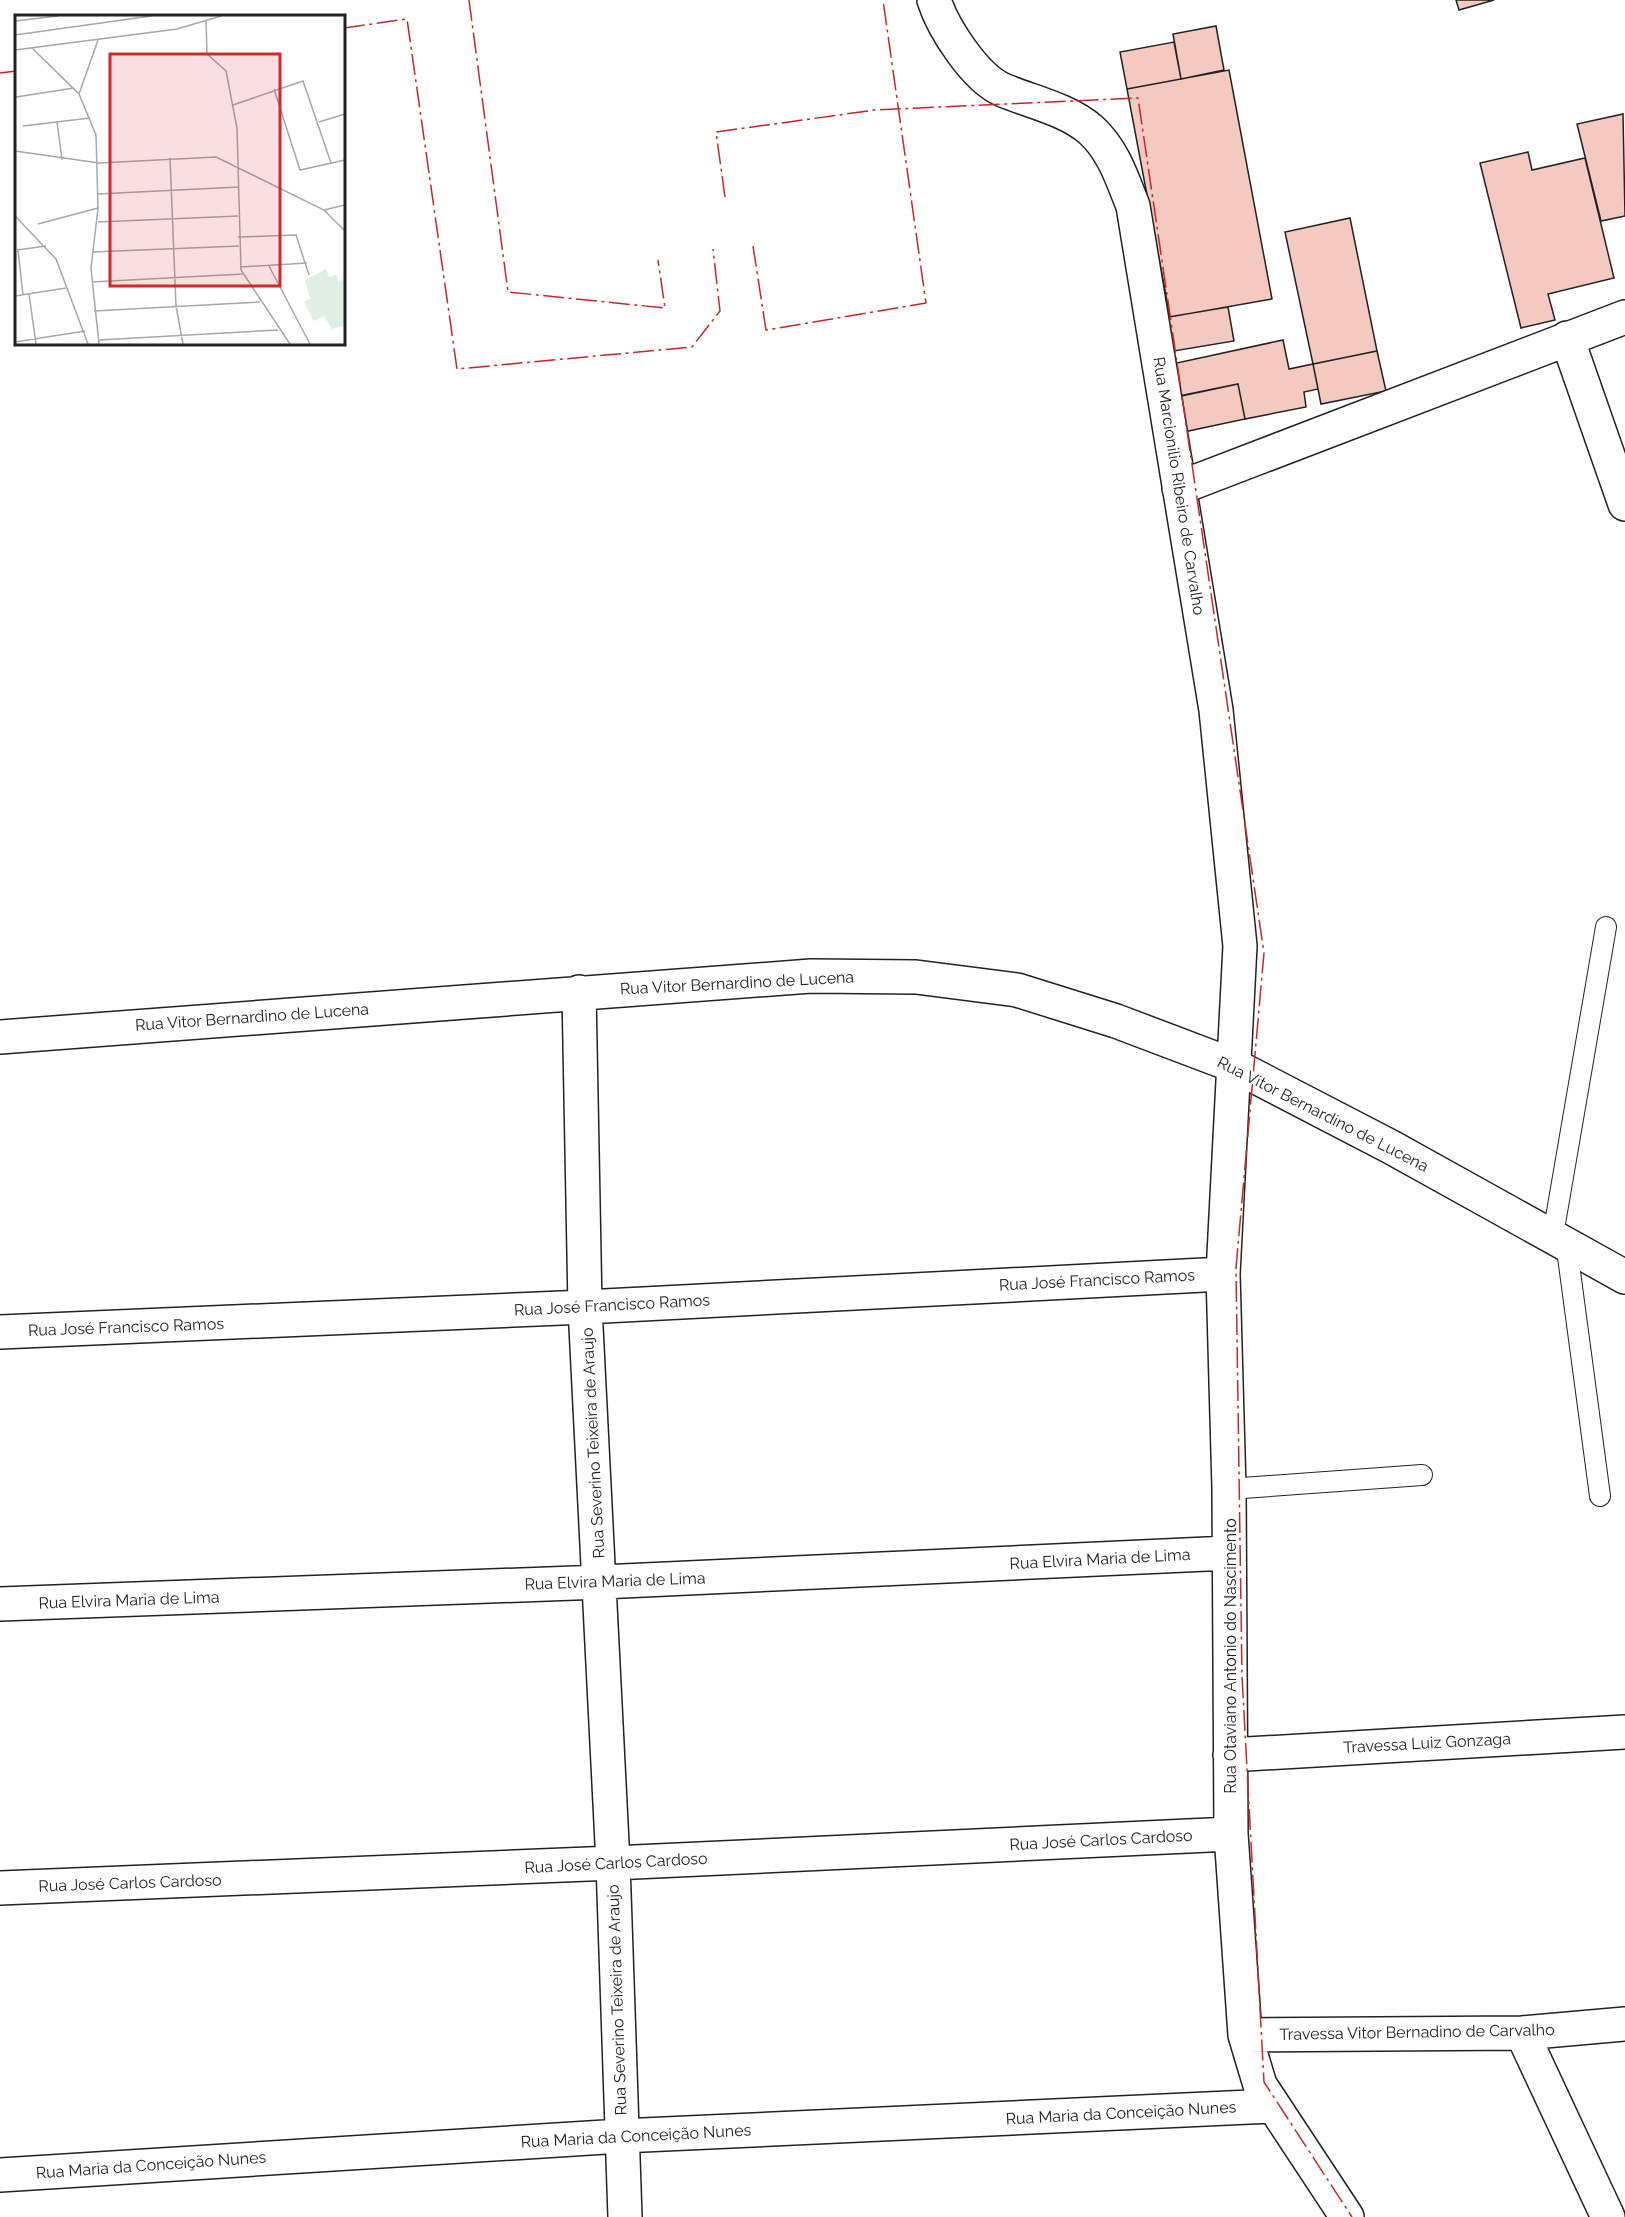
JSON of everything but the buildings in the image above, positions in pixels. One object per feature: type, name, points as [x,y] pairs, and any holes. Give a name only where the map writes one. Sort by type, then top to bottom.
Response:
[{"type":"street","name":"Rua Marcionilio Ribeiro de Carvalho","points":[[934,0],[962,54],[999,88],[1059,112],[1090,130],[1116,161],[1133,206],[1216,710],[1240,946],[1235,1066]]},
{"type":"street","points":[[1179,488],[1625,317]]},
{"type":"street","points":[[1567,338],[1625,504]]},
{"type":"street","name":"Rua Vitor Bernardino de Lucena","points":[[0,1036],[811,976],[916,977],[1017,990],[1116,1021],[1235,1066],[1560,1238],[1625,1277]]},
{"type":"street","name":"Rua Severino Teixeira de Araujo","points":[[579,992],[585,1307],[601,1582],[625,2217]]},
{"type":"street","name":"Rua Otaviano Antonio do Nascimento","points":[[1235,1066],[1223,1274],[1229,1554],[1231,1834],[1245,2035],[1251,2064],[1272,2106],[1347,2217]]},
{"type":"street","name":"Rua José Francisco Ramos","points":[[0,1332],[585,1307],[1223,1274]]},
{"type":"street","name":"Rua Elvira Maria de Lima","points":[[0,1604],[601,1582],[1229,1554]]},
{"type":"street","name":"Travessa Luiz Gonzaga","points":[[1230,1755],[1625,1732]]},
{"type":"street","name":"Rua José Carlos Cardoso","points":[[0,1888],[613,1863],[1231,1834]]},
{"type":"street","name":"Travessa Vitor Bernadino de Carvalho","points":[[1245,2035],[1522,2033],[1625,2024]]},
{"type":"street","points":[[1522,2033],[1608,2217]]},
{"type":"street","name":"Rua Maria da Conceição Nunes","points":[[0,2175],[621,2136],[1272,2106]]},
{"type":"lane","points":[[1600,1496],[1560,1238],[1606,927]]},
{"type":"lane","points":[[1228,1489],[1422,1475]]},
{"type":"power","points":[[469,0],[508,292],[665,308],[658,260]]},
{"type":"power","points":[[753,246],[766,330],[926,303],[883,0]]},
{"type":"power","points":[[345,28],[407,19],[457,369],[692,347],[720,311],[713,249]]},
{"type":"power","points":[[0,73],[15,71]]},
{"type":"power","points":[[725,197],[716,132],[875,110],[1138,98],[1264,953],[1236,1268],[1242,1676],[1264,2082],[1352,2217]]}]
